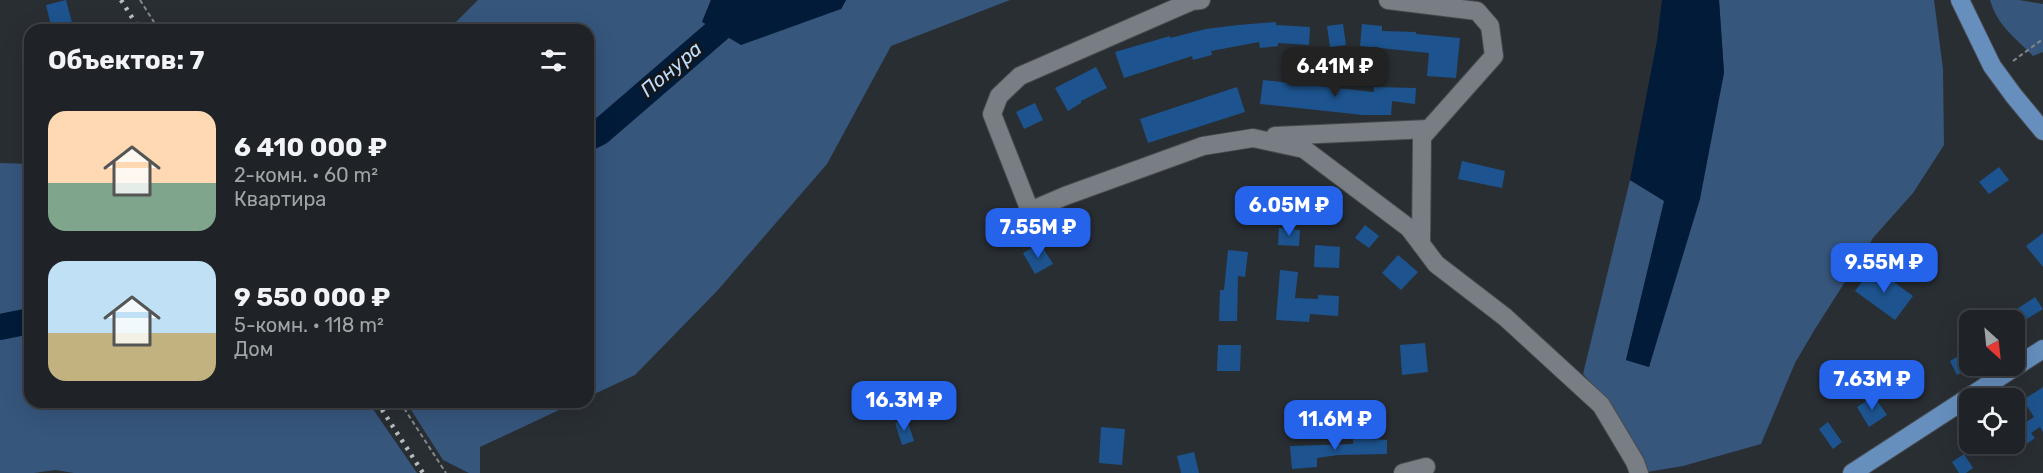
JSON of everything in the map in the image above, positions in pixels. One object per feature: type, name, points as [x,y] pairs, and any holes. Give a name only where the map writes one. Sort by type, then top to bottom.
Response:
[{"type":"main road","points":[[1960,0],[1992,66],[2043,131]]},
{"type":"main road","points":[[1852,473],[2043,349]]},
{"type":"street","points":[[1201,0],[1192,1],[1020,76],[999,96],[992,114],[1030,211],[1203,146],[1253,138],[1429,129]]},
{"type":"street","points":[[1388,0],[1477,11],[1490,26],[1494,56],[1422,137],[1421,244]]},
{"type":"street","points":[[1253,138],[1304,149],[1409,228],[1436,264],[1505,317],[1601,405],[1635,462],[1639,473]]},
{"type":"street","points":[[1403,473],[1426,468]]},
{"type":"path","points":[[140,0],[155,24]]},
{"type":"path","points":[[2013,61],[2043,39]]},
{"type":"path","points":[[404,408],[446,473]]},
{"type":"shaded area","points":[[478,0],[711,0],[702,22],[841,9],[846,0],[1010,0],[891,46],[827,164],[717,291],[635,375],[594,394],[594,24],[454,24]]},
{"type":"shaded area","points":[[711,0],[846,0],[841,9],[741,45],[702,22]]},
{"type":"shaded area","points":[[1662,0],[1719,0],[1724,73],[1700,199],[1649,367],[1626,360],[1664,201],[1630,180],[1657,41]]},
{"type":"shaded area","points":[[1719,0],[1934,0],[1943,69],[1944,145],[1913,193],[1873,238],[1815,329],[1795,363],[1761,444],[1683,466],[1647,472],[1605,398],[1583,374],[1630,180],[1665,201],[1626,360],[1649,367],[1724,73]]},
{"type":"shaded area","points":[[1990,0],[2019,0],[2043,4],[2043,52],[2033,56],[2002,25]]},
{"type":"shaded area","points":[[0,163],[24,164],[24,408],[372,408],[417,473],[74,473],[55,470],[34,473],[0,473]]},
{"type":"shaded area","points":[[410,408],[563,408],[480,447],[480,473],[469,473],[443,460]]},
{"type":"building","points":[[66,0],[72,24],[51,24],[46,5]]},
{"type":"building","points":[[1276,22],[1276,25],[1310,27],[1309,45],[1278,43],[1278,46],[1260,48],[1259,42],[1211,51],[1212,55],[1193,60],[1192,56],[1124,78],[1115,52],[1170,36],[1170,38],[1206,29]]},
{"type":"building","points":[[1343,24],[1346,45],[1330,47],[1327,26]]},
{"type":"building","points":[[1362,24],[1382,26],[1382,31],[1416,32],[1416,34],[1460,38],[1456,78],[1427,76],[1429,53],[1360,46]]},
{"type":"building","points":[[1096,67],[1107,88],[1081,101],[1068,111],[1055,88]]},
{"type":"building","points":[[1263,80],[1374,92],[1374,87],[1416,88],[1415,104],[1392,101],[1391,115],[1363,115],[1260,104]]},
{"type":"building","points":[[1237,87],[1245,112],[1148,143],[1140,119]]},
{"type":"building","points":[[1035,103],[1043,120],[1024,129],[1016,112]]},
{"type":"building","points":[[1462,161],[1505,171],[1502,188],[1458,179]]},
{"type":"building","points":[[1999,167],[2009,180],[1989,194],[1979,182]]},
{"type":"building","points":[[1365,225],[1379,236],[1369,248],[1355,238]]},
{"type":"building","points":[[1279,228],[1300,230],[1299,246],[1278,245]]},
{"type":"building","points":[[2043,233],[2043,267],[2026,246]]},
{"type":"building","points":[[1040,243],[1053,264],[1035,274],[1023,253]]},
{"type":"building","points":[[1315,245],[1340,247],[1339,268],[1314,267]]},
{"type":"building","points":[[1228,250],[1248,252],[1245,277],[1238,276],[1237,321],[1219,321],[1220,290],[1224,290]]},
{"type":"building","points":[[1398,255],[1418,272],[1401,290],[1382,273]]},
{"type":"building","points":[[1873,267],[1913,296],[1895,320],[1855,291]]},
{"type":"building","points":[[1280,270],[1298,272],[1295,298],[1318,299],[1318,295],[1339,296],[1338,316],[1310,314],[1309,322],[1276,320]]},
{"type":"building","points":[[2035,297],[2043,309],[2025,320],[2025,310],[2016,310]]},
{"type":"building","points":[[1425,343],[1428,372],[1402,375],[1400,345]]},
{"type":"building","points":[[1218,345],[1241,345],[1240,371],[1217,371]]},
{"type":"building","points":[[1959,356],[1959,374],[1957,375],[1950,361]]},
{"type":"building","points":[[2043,387],[2043,432],[2040,427],[2031,433],[2035,438],[2025,445],[2025,423],[2034,417],[2025,403],[2025,399]]},
{"type":"building","points":[[1874,396],[1887,415],[1869,427],[1857,407]]},
{"type":"building","points":[[907,419],[914,441],[902,445],[895,423]]},
{"type":"building","points":[[1828,422],[1842,442],[1833,449],[1819,429]]},
{"type":"building","points":[[1101,427],[1125,429],[1122,465],[1099,463]]},
{"type":"building","points":[[1353,438],[1387,440],[1387,454],[1317,458],[1317,467],[1292,469],[1290,446],[1353,444]]},
{"type":"building","points":[[1194,452],[1199,473],[1181,473],[1177,456]]},
{"type":"building","points":[[1964,454],[1973,468],[1966,473],[1959,473],[1952,462]]},
{"type":"waterway","name":"Понура","points":[[594,135],[753,0]]},
{"type":"waterway","name":"Понура","points":[[0,327],[24,322]]},
{"type":"railway","points":[[121,0],[136,24]]},
{"type":"railway","points":[[381,408],[423,473]]}]
